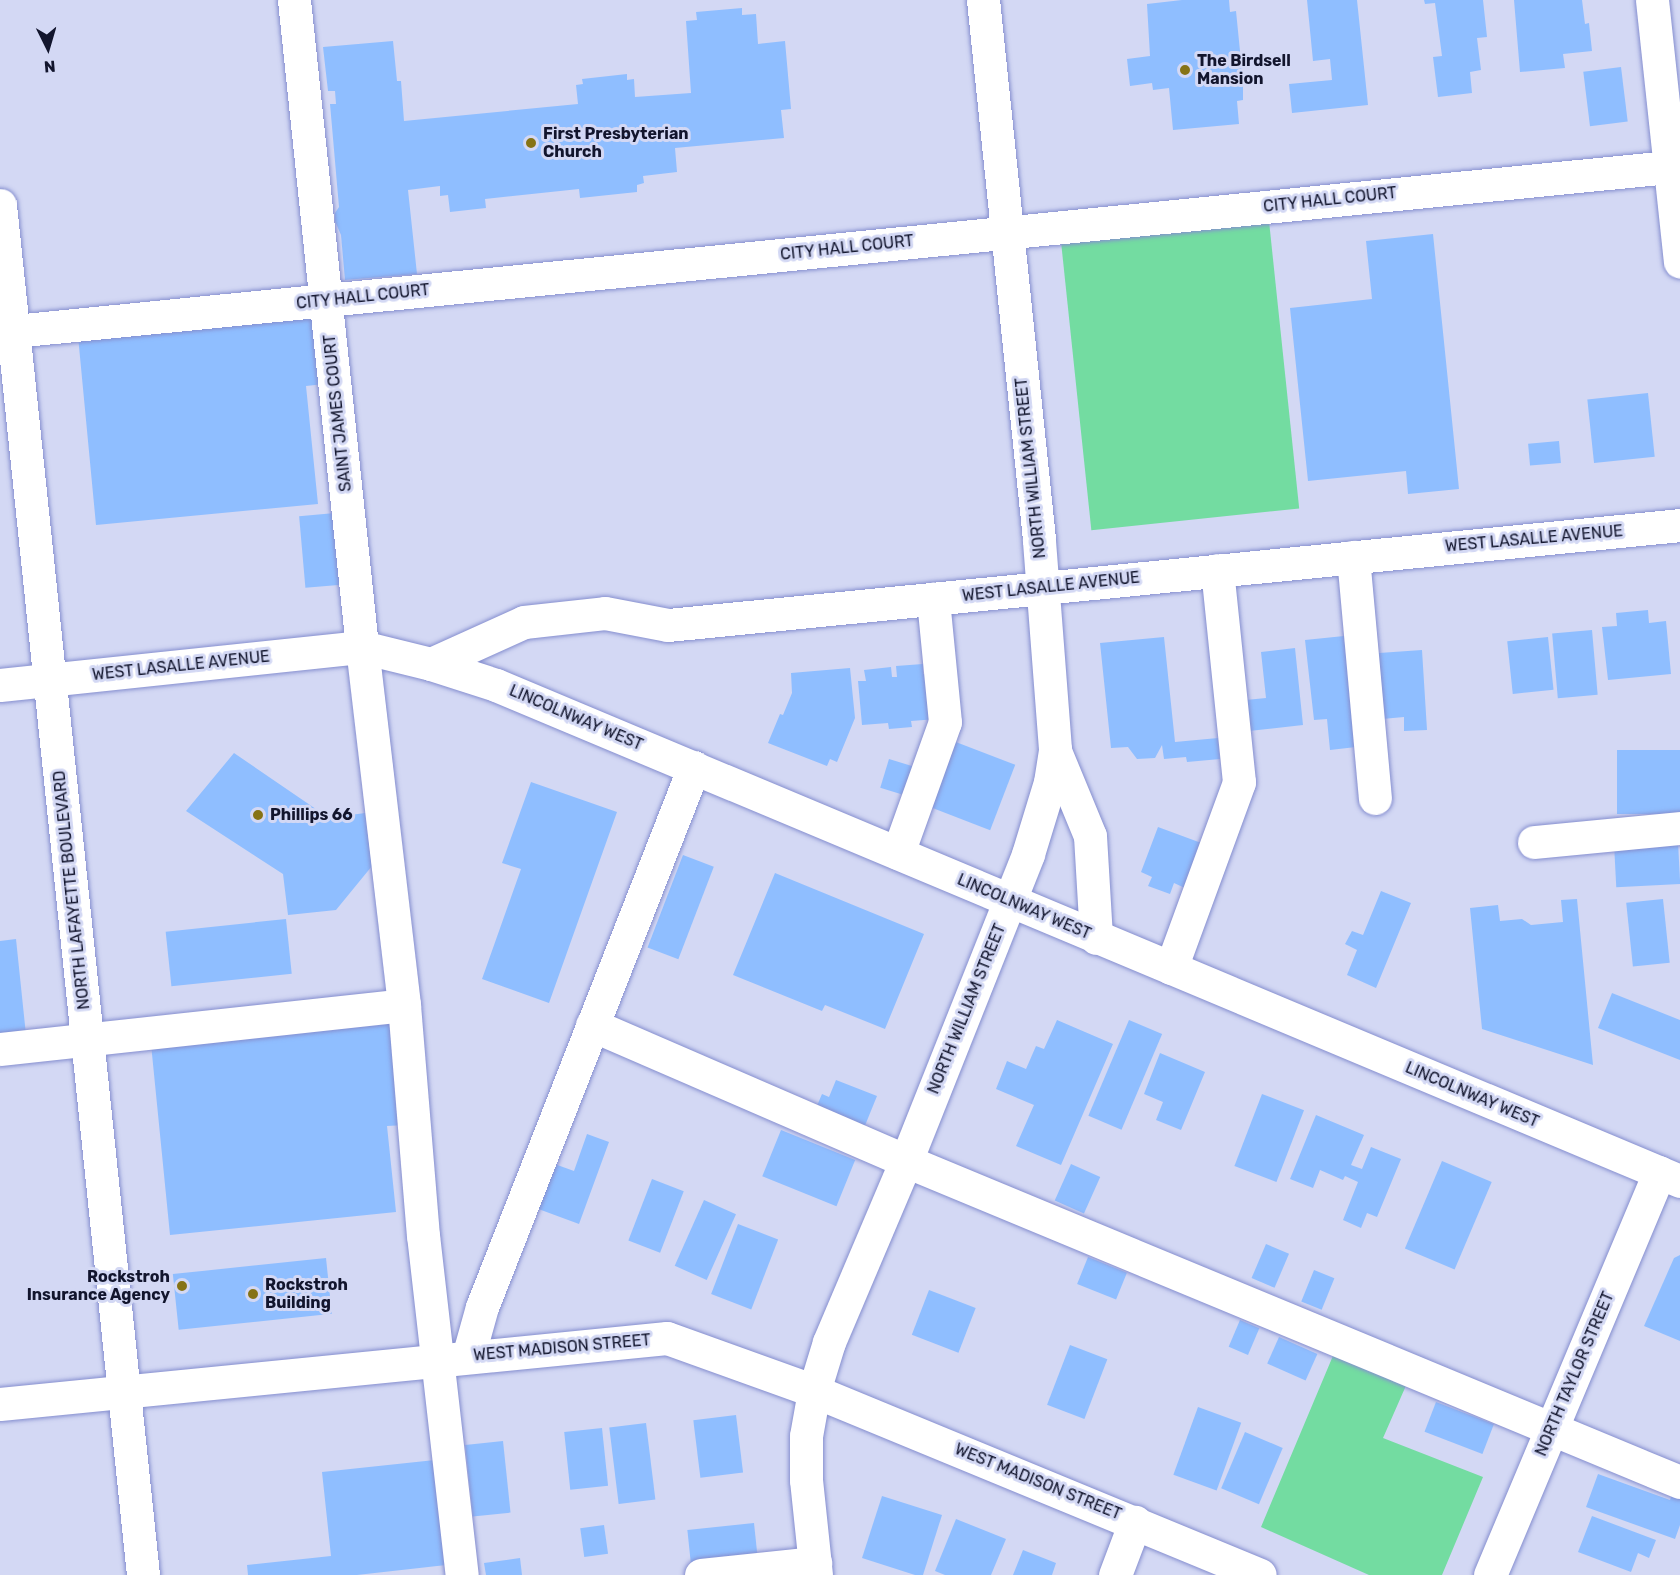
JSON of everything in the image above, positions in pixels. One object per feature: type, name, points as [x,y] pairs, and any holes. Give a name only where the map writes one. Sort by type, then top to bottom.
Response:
[{"type":"street","name":"SAINT JAMES COURT","points":[[294,0],[362,647],[404,1005],[423,1235],[453,1358],[462,1575]]},
{"type":"street","name":"NORTH WILLIAM STREET","points":[[815,1569],[806,1480],[806,1436],[814,1390],[829,1342],[906,1161],[1010,901],[1038,826],[1050,782],[1054,750],[1043,589],[983,0]]},
{"type":"street","points":[[1652,0],[1675,166],[1680,262]]},
{"type":"street","name":"CITY HALL COURT","points":[[14,331],[1675,166]]},
{"type":"street","name":"NORTH LAFAYETTE BOULEVARD","points":[[0,205],[143,1575]]},
{"type":"street","name":"WEST LASALLE AVENUE","points":[[431,664],[524,622],[605,613],[668,625],[1680,525]]},
{"type":"street","points":[[1353,557],[1375,798]]},
{"type":"street","points":[[1172,968],[1239,782],[1217,570]]},
{"type":"street","points":[[898,853],[945,722],[933,599]]},
{"type":"street","name":"WEST LASALLE AVENUE","points":[[0,685],[362,647]]},
{"type":"street","name":"LINCOLNWAY WEST","points":[[362,647],[431,664],[496,685],[1670,1177]]},
{"type":"street","points":[[1054,750],[1090,836],[1096,938]]},
{"type":"street","points":[[453,1358],[482,1307],[694,767]]},
{"type":"street","points":[[1534,842],[1680,828]]},
{"type":"street","points":[[0,1048],[404,1005]]},
{"type":"street","points":[[592,1025],[906,1161],[1680,1482]]},
{"type":"street","name":"NORTH TAYLOR STREET","points":[[1490,1575],[1552,1428],[1670,1177]]},
{"type":"street","name":"WEST MADISON STREET","points":[[0,1404],[667,1338],[814,1390],[1260,1575]]},
{"type":"street","points":[[1115,1575],[1135,1522]]},
{"type":"street","points":[[701,1575],[815,1569]]},
{"type":"green space","points":[[1269,221],[1299,508],[1091,530],[1061,243]]},
{"type":"green space","points":[[1335,1351],[1408,1381],[1383,1438],[1483,1477],[1442,1575],[1369,1575],[1261,1527]]},
{"type":"building","name":"The Birdsell Mansion","points":[[1182,0],[1229,0],[1230,12],[1236,11],[1243,81],[1243,100],[1237,101],[1239,124],[1173,130],[1169,88],[1153,90],[1152,83],[1130,86],[1127,59],[1150,56],[1147,4]]},
{"type":"building","points":[[1307,0],[1357,0],[1368,105],[1292,113],[1289,84],[1332,80],[1330,59],[1313,61]]},
{"type":"building","points":[[1424,0],[1483,0],[1487,37],[1477,38],[1481,70],[1470,72],[1472,93],[1438,97],[1433,57],[1442,56],[1435,3],[1425,4]]},
{"type":"building","points":[[1514,0],[1582,0],[1585,24],[1589,23],[1592,51],[1563,54],[1565,68],[1520,72]]},
{"type":"building","name":"First Presbyterian Church","points":[[742,8],[742,15],[756,14],[758,44],[785,41],[791,109],[781,110],[784,138],[675,148],[677,172],[643,176],[644,183],[637,185],[637,192],[580,198],[579,189],[485,199],[486,208],[450,212],[448,195],[440,196],[440,186],[408,190],[417,274],[345,280],[341,235],[335,221],[335,213],[339,207],[330,104],[336,104],[335,91],[328,91],[323,47],[393,41],[397,81],[401,81],[404,121],[578,104],[576,85],[583,84],[582,79],[627,74],[627,80],[634,79],[635,97],[691,93],[686,21],[697,20],[696,12]]},
{"type":"building","points":[[1621,67],[1628,122],[1590,126],[1583,72]]},
{"type":"building","points":[[1433,234],[1459,489],[1408,494],[1406,471],[1308,481],[1290,308],[1372,299],[1366,241]]},
{"type":"building","points":[[317,311],[324,384],[306,386],[318,504],[96,525],[78,336]]},
{"type":"building","points":[[1648,393],[1655,457],[1594,463],[1587,399]]},
{"type":"building","points":[[1559,441],[1561,463],[1530,466],[1528,444]]},
{"type":"building","points":[[335,513],[341,585],[305,588],[299,516]]},
{"type":"building","points":[[1648,610],[1649,623],[1666,621],[1671,674],[1608,680],[1602,627],[1617,626],[1616,613]]},
{"type":"building","points":[[1592,630],[1598,695],[1558,698],[1552,633]]},
{"type":"building","points":[[1344,636],[1356,747],[1330,750],[1327,719],[1314,720],[1305,640]]},
{"type":"building","points":[[1164,637],[1175,742],[1218,738],[1220,759],[1187,762],[1186,757],[1164,759],[1162,745],[1155,758],[1137,759],[1128,747],[1111,748],[1100,643]]},
{"type":"building","points":[[1548,637],[1554,690],[1513,694],[1507,641]]},
{"type":"building","points":[[1295,648],[1303,725],[1249,731],[1246,700],[1266,698],[1261,652]]},
{"type":"building","points":[[1422,650],[1427,730],[1404,731],[1404,717],[1382,719],[1379,653]]},
{"type":"building","points":[[923,664],[923,674],[932,674],[937,719],[911,721],[912,727],[889,729],[888,723],[862,725],[858,681],[866,681],[864,670],[891,667],[892,677],[897,677],[896,666]]},
{"type":"building","points":[[850,668],[855,718],[837,762],[830,759],[827,766],[768,743],[792,693],[791,673]]},
{"type":"building","points":[[948,739],[1015,765],[990,830],[923,804]]},
{"type":"building","points":[[1617,750],[1680,750],[1680,814],[1617,814]]},
{"type":"building","points":[[234,753],[329,818],[365,813],[372,866],[336,910],[288,915],[283,874],[186,811]]},
{"type":"building","points":[[889,759],[922,769],[913,798],[880,788]]},
{"type":"building","points":[[531,782],[617,812],[549,1003],[482,979],[521,869],[502,863]]},
{"type":"building","points":[[1158,827],[1204,844],[1187,889],[1174,883],[1170,894],[1148,886],[1152,877],[1141,872]]},
{"type":"building","points":[[1678,842],[1680,884],[1616,887],[1614,845]]},
{"type":"building","points":[[683,855],[714,867],[678,959],[648,947]]},
{"type":"building","points":[[775,873],[924,934],[885,1029],[825,1005],[822,1011],[733,975]]},
{"type":"building","points":[[1381,891],[1411,903],[1376,988],[1347,975],[1357,950],[1345,944],[1352,931],[1363,935]]},
{"type":"building","points":[[1577,899],[1593,1065],[1482,1029],[1470,908],[1498,905],[1500,921],[1522,919],[1531,925],[1563,922],[1561,900]]},
{"type":"building","points":[[1663,899],[1670,963],[1633,967],[1626,903]]},
{"type":"building","points":[[286,919],[292,974],[171,986],[166,932]]},
{"type":"building","points":[[16,939],[26,1035],[0,1038],[0,941]]},
{"type":"building","points":[[1612,993],[1680,1020],[1680,1060],[1598,1028]]},
{"type":"building","points":[[394,1020],[405,1125],[387,1126],[396,1212],[170,1235],[151,1044]]},
{"type":"building","points":[[1057,1020],[1113,1044],[1061,1165],[1016,1146],[1034,1105],[996,1089],[1007,1061],[1026,1069],[1036,1046],[1044,1049]]},
{"type":"building","points":[[1129,1020],[1162,1034],[1122,1130],[1088,1116]]},
{"type":"building","points":[[1160,1053],[1205,1072],[1181,1130],[1156,1120],[1163,1102],[1144,1094]]},
{"type":"building","points":[[836,1080],[877,1096],[864,1128],[816,1108],[822,1094],[829,1097]]},
{"type":"building","points":[[1262,1094],[1304,1110],[1276,1182],[1234,1166]]},
{"type":"building","points":[[1316,1115],[1364,1135],[1351,1165],[1362,1169],[1371,1147],[1401,1159],[1377,1217],[1367,1213],[1361,1228],[1343,1220],[1358,1182],[1345,1176],[1343,1180],[1320,1170],[1313,1188],[1290,1179]]},
{"type":"building","points":[[781,1130],[855,1160],[836,1206],[762,1176]]},
{"type":"building","points":[[587,1134],[609,1142],[579,1224],[533,1207],[549,1162],[574,1171]]},
{"type":"building","points":[[1442,1161],[1492,1182],[1455,1270],[1405,1248]]},
{"type":"building","points":[[1071,1164],[1100,1177],[1084,1214],[1055,1201]]},
{"type":"building","points":[[652,1179],[684,1191],[660,1253],[628,1241]]},
{"type":"building","points":[[704,1200],[736,1214],[707,1280],[675,1266]]},
{"type":"building","points":[[738,1224],[778,1239],[751,1309],[711,1294]]},
{"type":"building","points":[[1266,1244],[1289,1254],[1275,1288],[1252,1278]]},
{"type":"building","points":[[1680,1255],[1680,1341],[1644,1326],[1674,1258]]},
{"type":"building","points":[[1088,1257],[1127,1273],[1116,1300],[1077,1284]]},
{"type":"building","name":"Rockstroh Building","points":[[326,1258],[332,1314],[179,1330],[173,1274]]},
{"type":"building","points":[[1314,1270],[1334,1278],[1322,1310],[1301,1302]]},
{"type":"building","points":[[929,1290],[976,1308],[958,1353],[912,1335]]},
{"type":"building","points":[[1240,1320],[1259,1328],[1248,1355],[1229,1347]]},
{"type":"building","points":[[1279,1337],[1317,1354],[1306,1381],[1267,1363]]},
{"type":"building","points":[[1070,1345],[1107,1359],[1084,1419],[1047,1405]]},
{"type":"building","points":[[1436,1402],[1494,1424],[1482,1454],[1425,1432]]},
{"type":"building","points":[[1198,1407],[1241,1423],[1217,1490],[1173,1475]]},
{"type":"building","points":[[736,1415],[743,1473],[700,1478],[693,1420]]},
{"type":"building","points":[[646,1423],[655,1499],[619,1504],[609,1428]]},
{"type":"building","points":[[602,1428],[608,1486],[570,1490],[564,1432]]},
{"type":"building","points":[[1245,1432],[1283,1448],[1259,1504],[1221,1488]]},
{"type":"building","points":[[503,1441],[511,1513],[473,1517],[465,1445]]},
{"type":"building","points":[[435,1460],[446,1565],[357,1575],[248,1575],[247,1565],[331,1556],[322,1472]]},
{"type":"building","points":[[1598,1474],[1670,1500],[1673,1491],[1680,1493],[1680,1525],[1675,1539],[1586,1507]]},
{"type":"building","points":[[882,1496],[942,1515],[923,1575],[915,1575],[862,1558]]},
{"type":"building","points":[[1592,1516],[1656,1540],[1649,1558],[1638,1553],[1631,1572],[1578,1552]]},
{"type":"building","points":[[956,1519],[1006,1539],[991,1575],[945,1575],[935,1571]]},
{"type":"building","points":[[754,1523],[758,1560],[691,1567],[687,1530]]},
{"type":"building","points":[[604,1525],[608,1554],[584,1557],[580,1528]]},
{"type":"building","points":[[1023,1550],[1056,1563],[1052,1575],[1013,1575]]},
{"type":"building","points":[[520,1558],[522,1575],[486,1575],[484,1563]]},
{"type":"place","name":"The Birdsell Mansion","points":[[1185,70]]},
{"type":"place","name":"First Presbyterian Church","points":[[531,143]]},
{"type":"place","name":"Phillips 66","points":[[258,815]]},
{"type":"place","name":"Rockstroh Insurance Agency","points":[[182,1286]]},
{"type":"place","name":"Rockstroh Building","points":[[253,1294]]}]
